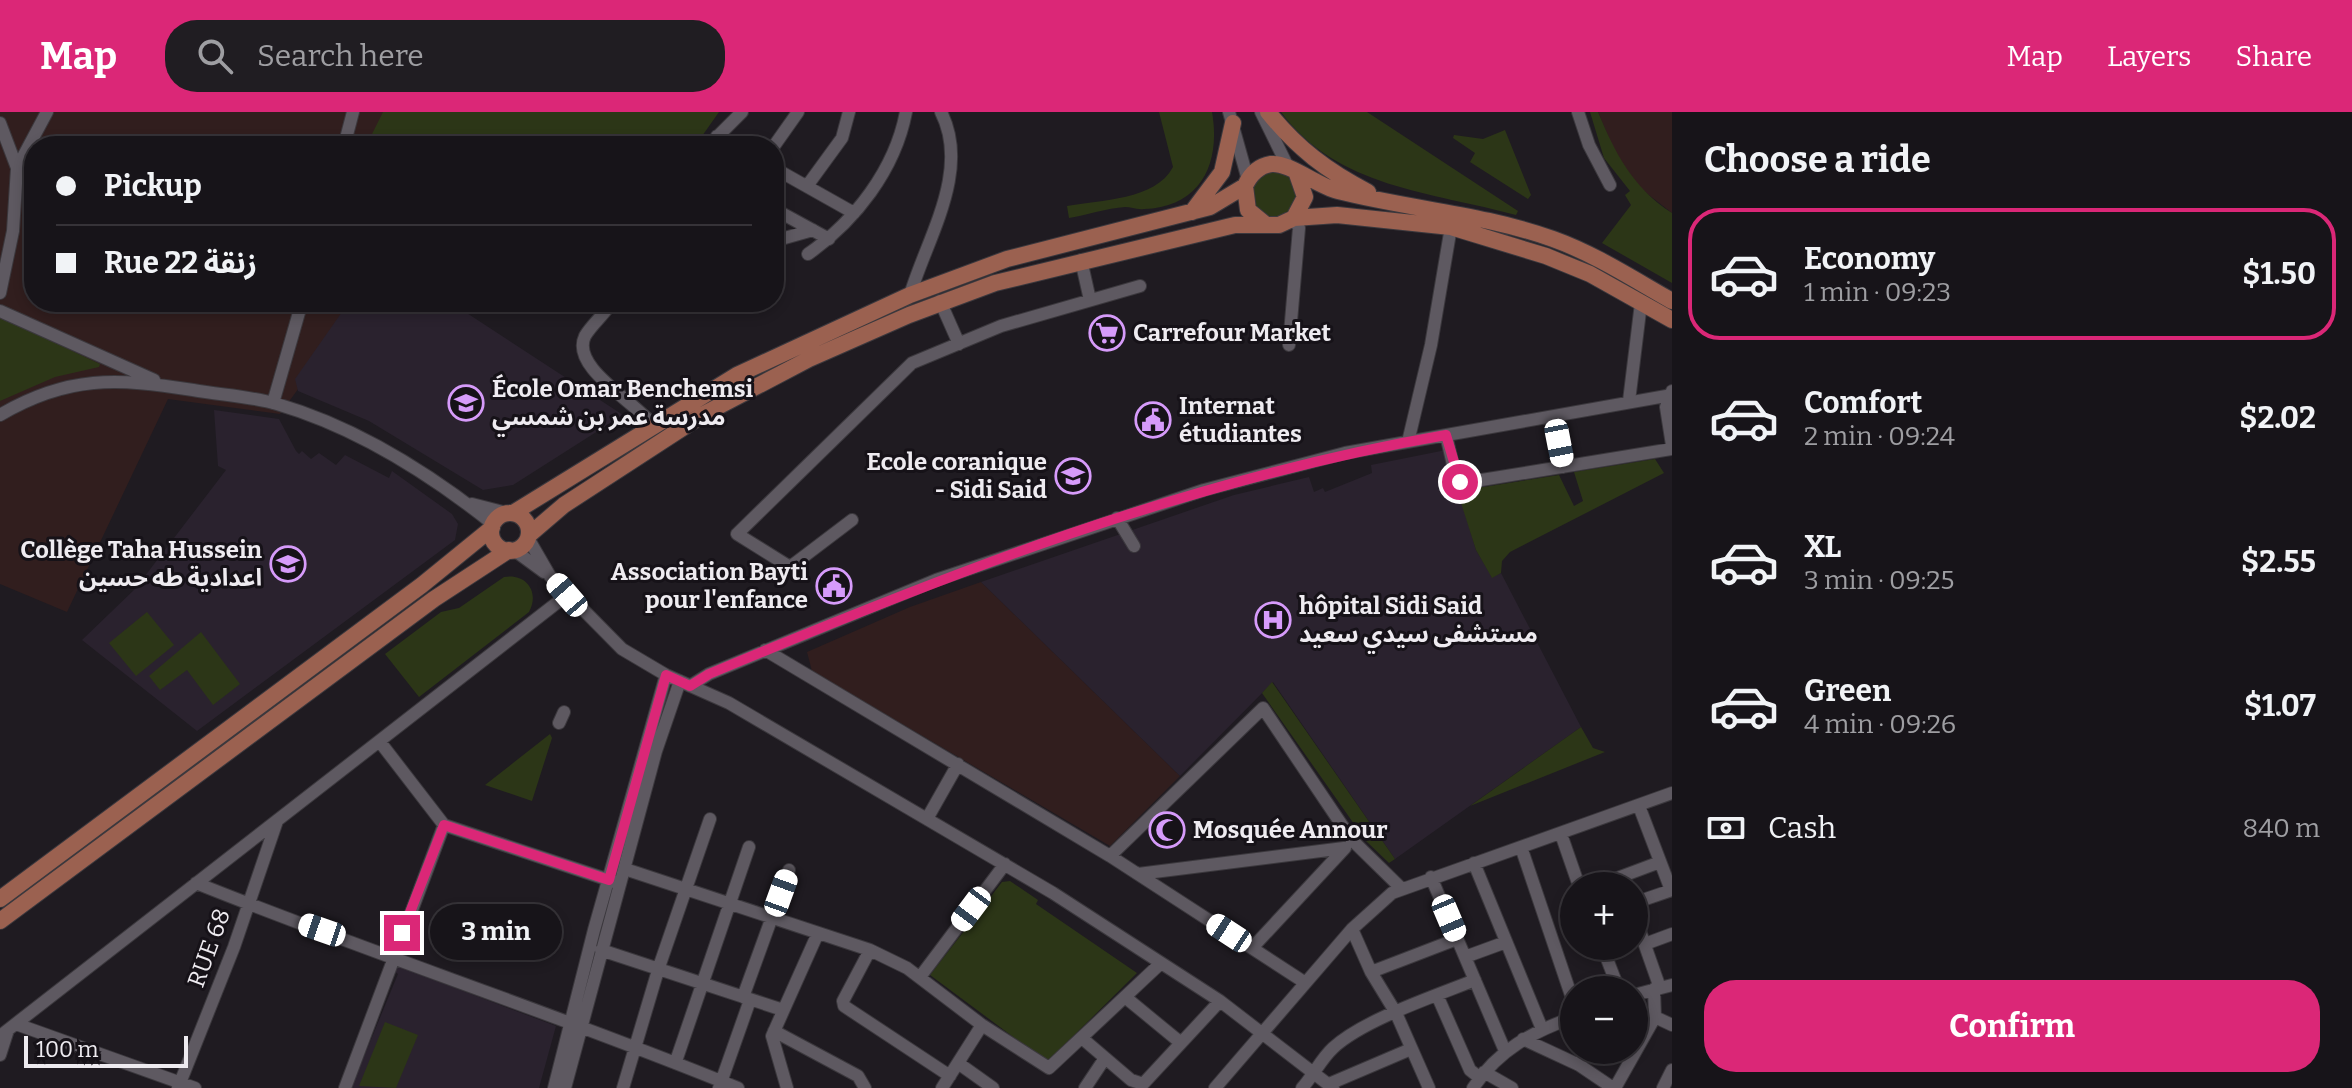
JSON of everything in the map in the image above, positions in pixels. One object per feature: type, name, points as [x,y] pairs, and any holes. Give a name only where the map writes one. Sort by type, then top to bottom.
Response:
[{"type":"main road","points":[[1268,112],[1299,148],[1323,167],[1384,200]]},
{"type":"main road","points":[[1192,212],[1222,172],[1231,118]]},
{"type":"main road","points":[[0,899],[422,585],[510,513],[652,424],[737,375],[910,295],[1007,259],[1192,212],[1226,200],[1263,166],[1292,170],[1318,185],[1454,212],[1549,238],[1672,301]]},
{"type":"main road","points":[[1292,170],[1305,197],[1294,218]]},
{"type":"main road","points":[[1246,183],[1248,210],[1265,224]]},
{"type":"main road","points":[[0,921],[434,599],[512,550],[564,505],[704,414],[809,359],[940,301],[1081,260],[1235,225],[1284,224],[1294,218],[1337,215],[1451,227],[1546,256],[1590,274],[1672,320]]},
{"type":"main road","points":[[510,513],[524,519],[528,537]]},
{"type":"main road","points":[[493,526],[498,545],[512,550]]},
{"type":"street","points":[[34,136],[47,112]]},
{"type":"street","points":[[347,136],[353,112]]},
{"type":"street","points":[[717,136],[742,112]]},
{"type":"street","points":[[781,136],[798,112]]},
{"type":"street","points":[[807,186],[842,138],[849,112]]},
{"type":"street","points":[[808,254],[829,239],[854,213],[889,161],[906,112]]},
{"type":"street","points":[[910,295],[951,182],[952,158],[941,112]]},
{"type":"street","points":[[1261,112],[1292,170]]},
{"type":"street","points":[[1578,112],[1589,145],[1610,185]]},
{"type":"street","points":[[1231,118],[1246,183]]},
{"type":"street","points":[[0,123],[17,168],[13,231],[0,293]]},
{"type":"street","points":[[17,168],[24,155]]},
{"type":"street","points":[[784,173],[854,213]]},
{"type":"street","points":[[784,214],[829,239]]},
{"type":"street","points":[[1289,345],[1299,228],[1294,218]]},
{"type":"street","points":[[1408,442],[1438,309],[1451,227]]},
{"type":"street","points":[[784,238],[813,230]]},
{"type":"street","points":[[1081,260],[1090,300]]},
{"type":"street","points":[[852,520],[790,567],[737,534],[912,363],[1001,326],[1140,286]]},
{"type":"street","points":[[940,301],[959,344]]},
{"type":"street","points":[[1629,401],[1641,303]]},
{"type":"street","points":[[0,311],[167,386]]},
{"type":"street","points":[[273,403],[299,312]]},
{"type":"street","points":[[606,312],[584,338],[585,362],[640,408],[652,424]]},
{"type":"street","points":[[604,315],[608,312]]},
{"type":"street","points":[[0,415],[55,388],[103,380],[167,386],[273,403],[354,434],[465,502],[493,526]]},
{"type":"street","points":[[554,1088],[601,950],[615,882],[625,869],[656,751],[685,684],[936,580],[1117,518],[1283,467],[1446,435],[1554,419],[1671,394]]},
{"type":"street","points":[[1446,435],[1456,478],[1463,483],[1563,467],[1672,447],[1666,407],[1671,394]]},
{"type":"street","points":[[1554,419],[1563,467]]},
{"type":"street","points":[[465,502],[510,513]]},
{"type":"street","points":[[1117,518],[1134,546]]},
{"type":"street","points":[[528,537],[550,576],[622,649],[666,675],[729,703],[1005,864],[1220,1001],[1331,1086],[1411,1049]]},
{"type":"street","points":[[512,550],[550,576]]},
{"type":"street","points":[[0,1055],[8,1030],[567,595]]},
{"type":"street","points":[[765,650],[1110,856],[1304,982]]},
{"type":"street","points":[[565,1088],[575,1027],[615,882],[666,675]]},
{"type":"street","points":[[1110,856],[1263,708],[1348,844],[1401,888]]},
{"type":"street","points":[[380,742],[444,825],[615,882]]},
{"type":"street","points":[[928,817],[958,764]]},
{"type":"street","points":[[1215,1088],[1352,929],[1401,888],[1672,793]]},
{"type":"street","points":[[1639,806],[1672,890],[1648,898]]},
{"type":"street","points":[[623,1088],[634,1044],[710,819]]},
{"type":"street","name":"RUE 68","points":[[179,1085],[249,904],[277,821]]},
{"type":"street","points":[[345,1088],[444,825]]},
{"type":"street","points":[[1561,834],[1574,872]]},
{"type":"street","points":[[1138,874],[1348,844]]},
{"type":"street","points":[[1252,948],[1348,844]]},
{"type":"street","points":[[676,1061],[705,984],[728,901],[749,847]]},
{"type":"street","points":[[1521,847],[1565,976]]},
{"type":"street","points":[[1640,872],[1660,862]]},
{"type":"street","points":[[1474,863],[1542,1029]]},
{"type":"street","points":[[920,977],[1005,864]]},
{"type":"street","points":[[625,869],[870,950],[920,977],[982,1025],[1049,1068],[1161,963]]},
{"type":"street","points":[[721,1085],[789,870]]},
{"type":"street","points":[[1431,877],[1505,1051]]},
{"type":"street","points":[[196,883],[575,1027],[634,1044],[676,1061],[721,1085],[738,1088]]},
{"type":"street","points":[[1352,929],[1371,972],[1396,1013],[1429,1088]]},
{"type":"street","points":[[787,1088],[772,1047],[774,1031],[818,933]]},
{"type":"street","points":[[1648,943],[1672,934]]},
{"type":"street","points":[[1371,972],[1457,939]]},
{"type":"street","points":[[1465,957],[1506,942]]},
{"type":"street","points":[[601,950],[783,1010]]},
{"type":"street","points":[[870,950],[842,1004],[946,1082],[982,1025]]},
{"type":"street","points":[[1523,1039],[1579,1065],[1614,1088],[1655,1017],[1662,987],[1648,952]]},
{"type":"street","points":[[1302,1088],[1334,1047],[1396,1013],[1475,980]]},
{"type":"street","points":[[1437,995],[1470,1070],[1479,1079],[1512,1088]]},
{"type":"street","points":[[1125,997],[1181,1043]]},
{"type":"street","points":[[1083,1039],[1131,1080],[1143,1084],[1220,1001]]},
{"type":"street","points":[[1655,1017],[1672,1025]]},
{"type":"street","points":[[1479,1079],[1505,1051],[1560,1022]]},
{"type":"street","points":[[8,1030],[195,1088]]},
{"type":"street","points":[[774,1031],[858,1076],[865,1088]]},
{"type":"street","points":[[1085,1088],[1105,1058]]},
{"type":"street","points":[[958,1063],[993,1088]]},
{"type":"street","points":[[1663,1088],[1672,1070]]},
{"type":"shaded area","points":[[0,112],[388,112],[377,136],[24,136],[24,312],[354,312],[280,414],[168,399],[67,612],[0,584]]},
{"type":"shaded area","points":[[1598,112],[1672,112],[1672,213],[1640,188],[1615,153]]},
{"type":"shaded area","name":"École Omar Benchemsi مدرسة عمر بن شمسي","points":[[342,312],[465,312],[623,415],[513,485],[483,490],[369,421],[298,391],[295,379]]},
{"type":"shaded area","name":"Collège Taha Hussein اعدادية طه حسين","points":[[214,410],[279,419],[296,451],[299,454],[302,451],[311,459],[319,453],[336,465],[345,455],[389,478],[392,471],[452,514],[458,524],[455,540],[197,731],[82,640],[135,589],[226,470],[218,466]]},
{"type":"shaded area","name":"hôpital Sidi Said مستشفى سيدي سعيد","points":[[1446,450],[1459,503],[1462,503],[1476,550],[1492,577],[1501,573],[1581,727],[1395,859],[1273,682],[1180,776],[981,582],[1234,495],[1309,477],[1314,492],[1323,488],[1325,492],[1372,473],[1371,465]]},
{"type":"shaded area","points":[[981,582],[1180,776],[1110,846],[812,671],[807,652],[910,607]]},
{"type":"shaded area","points":[[397,966],[556,1026],[539,1088],[351,1088],[398,974],[395,972]]},
{"type":"green space","points":[[383,112],[719,112],[702,136],[371,136]]},
{"type":"green space","points":[[1159,112],[1212,112],[1214,131],[1209,165],[1193,191],[1164,206],[1118,208],[1069,218],[1067,206],[1126,197],[1165,178],[1173,167]]},
{"type":"green space","points":[[1281,112],[1367,112],[1518,211],[1516,215],[1419,192],[1358,172],[1330,157],[1304,137]]},
{"type":"green space","points":[[1590,112],[1598,112],[1611,142],[1636,181],[1672,213],[1672,283],[1602,243],[1631,205],[1625,195],[1630,191],[1604,158]]},
{"type":"green space","points":[[1505,130],[1531,195],[1528,199],[1470,162],[1475,153],[1453,138],[1454,135],[1483,139]]},
{"type":"green space","points":[[1275,171],[1291,178],[1298,194],[1291,210],[1275,217],[1259,210],[1252,194],[1259,178]]},
{"type":"green space","points":[[0,317],[100,364],[99,367],[55,377],[0,401]]},
{"type":"green space","points":[[1655,459],[1664,473],[1510,552],[1502,561],[1501,573],[1492,578],[1476,550],[1455,484],[1465,490],[1559,475],[1574,506],[1583,501],[1574,472]]},
{"type":"green space","points":[[504,577],[519,578],[529,586],[533,598],[529,612],[419,697],[385,654],[441,612],[459,608]]},
{"type":"green space","points":[[147,612],[174,645],[136,676],[109,643]]},
{"type":"green space","points":[[201,632],[240,684],[213,705],[187,670],[160,690],[149,676]]},
{"type":"green space","points":[[1272,682],[1395,859],[1389,863],[1366,841],[1262,693]]},
{"type":"green space","points":[[1581,727],[1593,748],[1605,752],[1470,806]]},
{"type":"green space","points":[[550,734],[552,738],[532,801],[485,785]]},
{"type":"green space","points":[[1010,881],[1038,900],[1036,904],[1137,973],[1047,1062],[930,975],[1002,882]]},
{"type":"green space","points":[[385,1022],[418,1035],[396,1088],[359,1086]]},
{"type":"place","name":"Carrefour Market","points":[[1107,333]]},
{"type":"place","name":"École Omar Benchemsi مدرسة عمر بن شمسي","points":[[466,403]]},
{"type":"place","name":"Internat étudiantes","points":[[1153,420]]},
{"type":"place","name":"Ecole coranique - Sidi Said","points":[[1073,476]]},
{"type":"place","name":"Collège Taha Hussein اعدادية طه حسين","points":[[288,564]]},
{"type":"place","name":"Association Bayti pour l'enfance","points":[[834,586]]},
{"type":"place","name":"hôpital Sidi Said مستشفى سيدي سعيد","points":[[1273,620]]},
{"type":"place","name":"Mosquée Annour","points":[[1167,830]]},
{"type":"route","points":[[402,933],[444,825],[609,880],[666,675],[690,686],[709,674],[936,580],[1126,514],[1283,467],[1446,435],[1456,478],[1460,482]]}]
